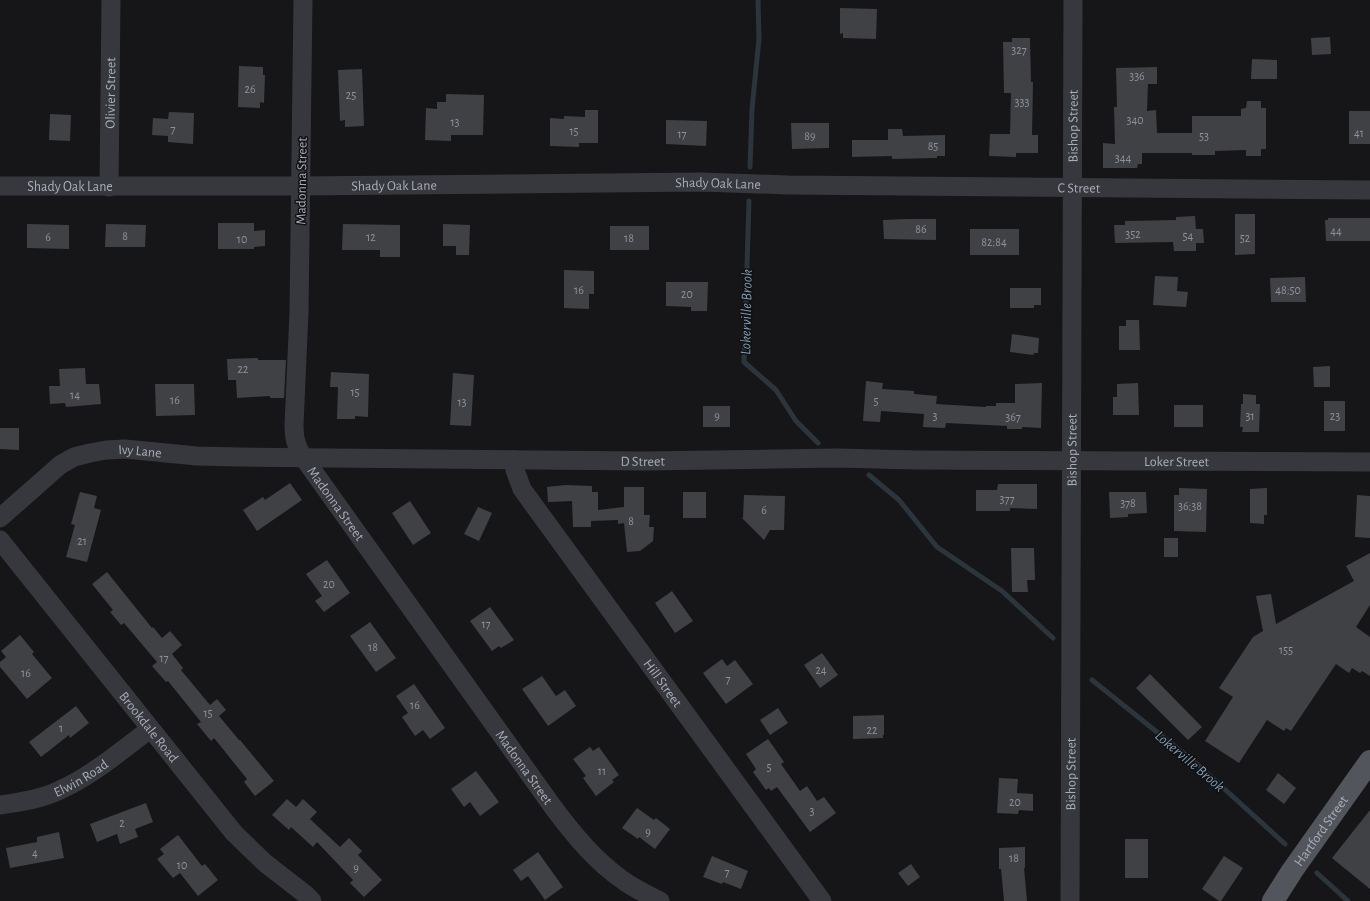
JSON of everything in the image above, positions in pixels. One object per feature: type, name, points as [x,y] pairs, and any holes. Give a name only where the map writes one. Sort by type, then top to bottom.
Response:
[{"type":"main road","name":"Hartford Street","points":[[1273,901],[1292,871],[1370,761]]},
{"type":"street","name":"Olivier Street","points":[[109,187],[111,0]]},
{"type":"street","name":"Madonna Street","points":[[303,0],[299,312],[294,438],[302,457],[571,830],[587,850],[605,867],[625,882],[660,901]]},
{"type":"street","name":"Bishop Street","points":[[1070,901],[1073,0]]},
{"type":"street","name":"Shady Oak Lane","points":[[0,186],[301,186],[693,182],[788,185]]},
{"type":"street","name":"C Street","points":[[788,185],[1370,190]]},
{"type":"street","name":"Ivy Lane","points":[[0,518],[60,465],[74,457],[90,453],[125,449],[218,457],[302,457]]},
{"type":"street","name":"D Street","points":[[302,457],[645,461],[838,458],[983,460]]},
{"type":"street","name":"Hill Street","points":[[514,460],[515,470],[522,488],[822,901]]},
{"type":"street","name":"Loker Street","points":[[983,460],[1370,462]]},
{"type":"street","name":"Brookdale Road","points":[[0,540],[234,833],[265,863],[312,901]]},
{"type":"street","name":"Elwin Road","points":[[0,805],[36,799],[59,791],[105,764],[150,729]]},
{"type":"building","points":[[840,8],[877,9],[876,39],[843,38],[843,33],[840,34]]},
{"type":"building","points":[[1330,37],[1331,54],[1312,55],[1311,38]]},
{"type":"building","points":[[1012,38],[1030,38],[1031,82],[1033,82],[1032,135],[1038,135],[1038,153],[1016,153],[1016,157],[989,156],[990,134],[1010,134],[1011,93],[1004,93],[1003,42],[1012,42]]},
{"type":"building","points":[[1252,59],[1277,60],[1277,79],[1251,79]]},
{"type":"building","points":[[239,66],[263,67],[263,75],[265,75],[264,103],[260,102],[260,108],[238,107]]},
{"type":"building","points":[[1157,67],[1157,84],[1148,84],[1147,111],[1156,110],[1157,133],[1192,133],[1192,116],[1241,116],[1241,109],[1246,108],[1247,101],[1261,101],[1261,108],[1266,108],[1266,149],[1261,149],[1261,156],[1246,156],[1246,150],[1215,151],[1215,155],[1192,155],[1192,153],[1142,153],[1142,164],[1138,164],[1137,168],[1103,168],[1103,143],[1115,144],[1114,107],[1117,107],[1116,68]]},
{"type":"building","points":[[362,69],[364,126],[345,127],[345,120],[340,121],[338,70]]},
{"type":"building","points":[[446,94],[484,95],[483,135],[451,135],[451,141],[425,140],[426,108],[437,109],[437,102],[446,102]]},
{"type":"building","points":[[585,110],[598,110],[598,143],[579,143],[579,147],[550,146],[550,118],[564,119],[564,116],[585,117]]},
{"type":"building","points":[[1349,111],[1370,111],[1370,144],[1349,144]]},
{"type":"building","points":[[169,112],[194,113],[193,144],[168,142],[168,136],[152,135],[153,118],[168,119]]},
{"type":"building","points":[[50,114],[71,115],[70,141],[49,140]]},
{"type":"building","points":[[666,120],[707,121],[706,146],[666,144]]},
{"type":"building","points":[[791,123],[829,123],[829,148],[792,149]]},
{"type":"building","points":[[888,129],[902,129],[903,136],[945,135],[945,156],[937,156],[937,158],[892,159],[892,156],[852,157],[852,140],[888,140]]},
{"type":"building","points":[[1235,214],[1255,214],[1255,254],[1235,255]]},
{"type":"building","points":[[1195,216],[1196,229],[1203,229],[1204,243],[1196,243],[1196,251],[1174,251],[1173,242],[1115,243],[1114,225],[1125,225],[1125,221],[1176,220],[1176,217]]},
{"type":"building","points":[[1328,218],[1370,218],[1370,241],[1326,241],[1325,220],[1328,220]]},
{"type":"building","points":[[936,219],[936,240],[884,239],[883,220]]},
{"type":"building","points":[[218,223],[254,223],[254,231],[265,230],[265,246],[254,247],[254,249],[218,249]]},
{"type":"building","points":[[27,224],[69,225],[69,249],[27,248]]},
{"type":"building","points":[[106,224],[146,225],[145,247],[105,247]]},
{"type":"building","points":[[343,224],[400,225],[400,257],[380,257],[380,250],[342,250]]},
{"type":"building","points":[[443,224],[470,225],[469,255],[456,255],[456,246],[443,246]]},
{"type":"building","points":[[610,226],[649,226],[649,250],[610,250]]},
{"type":"building","points":[[970,229],[1019,229],[1019,255],[970,255]]},
{"type":"building","points":[[564,270],[594,271],[594,294],[589,294],[589,309],[564,308]]},
{"type":"building","points":[[1155,276],[1178,277],[1177,291],[1188,292],[1186,307],[1153,305]]},
{"type":"building","points":[[1305,277],[1306,302],[1271,302],[1270,278]]},
{"type":"building","points":[[666,282],[708,282],[707,311],[691,311],[691,307],[666,306]]},
{"type":"building","points":[[1010,288],[1041,288],[1041,305],[1034,305],[1034,308],[1010,308]]},
{"type":"building","points":[[1126,320],[1139,320],[1140,350],[1119,350],[1119,326],[1126,326]]},
{"type":"building","points":[[1012,334],[1039,338],[1038,353],[1034,353],[1033,355],[1010,352]]},
{"type":"building","points":[[258,358],[258,360],[286,360],[284,398],[270,398],[270,396],[237,398],[236,380],[228,380],[227,359]]},
{"type":"building","points":[[1330,366],[1330,387],[1314,387],[1313,367]]},
{"type":"building","points":[[85,368],[86,384],[99,384],[101,404],[66,407],[65,403],[50,404],[49,386],[60,386],[59,369]]},
{"type":"building","points":[[331,372],[369,374],[368,417],[355,416],[355,419],[337,419],[338,387],[330,387]]},
{"type":"building","points":[[453,373],[474,375],[471,426],[450,425]]},
{"type":"building","points":[[866,381],[883,383],[882,389],[914,391],[914,394],[937,396],[936,404],[986,407],[996,406],[996,403],[1015,403],[1015,384],[1042,383],[1041,428],[1022,427],[1022,429],[1007,429],[1007,426],[946,423],[945,428],[923,427],[924,414],[881,411],[880,422],[863,421]]},
{"type":"building","points":[[1138,383],[1139,415],[1113,415],[1113,397],[1117,397],[1117,384]]},
{"type":"building","points":[[155,384],[194,384],[195,415],[156,416]]},
{"type":"building","points":[[1243,394],[1256,395],[1256,404],[1260,404],[1259,432],[1242,432],[1243,427],[1240,427]]},
{"type":"building","points":[[1324,401],[1345,401],[1345,431],[1324,431]]},
{"type":"building","points":[[1174,405],[1203,405],[1203,427],[1174,427]]},
{"type":"building","points":[[703,406],[730,406],[730,427],[703,427]]},
{"type":"building","points":[[0,428],[19,428],[19,450],[0,449]]},
{"type":"building","points":[[290,483],[302,500],[257,531],[243,510],[263,497],[265,500]]},
{"type":"building","points":[[998,484],[1037,484],[1037,509],[1010,508],[1010,511],[976,511],[976,490],[997,490]]},
{"type":"building","points":[[565,485],[592,486],[592,492],[598,492],[598,510],[624,507],[624,487],[644,487],[644,515],[650,515],[649,527],[654,527],[653,541],[640,551],[627,552],[624,523],[618,524],[618,520],[591,521],[591,527],[573,527],[572,501],[548,502],[547,487]]},
{"type":"building","points":[[1179,488],[1207,489],[1206,532],[1174,531],[1174,495],[1179,495]]},
{"type":"building","points":[[1267,488],[1267,515],[1264,515],[1264,524],[1250,523],[1250,489]]},
{"type":"building","points":[[80,492],[97,496],[94,508],[101,510],[87,562],[66,557],[75,525],[71,524]]},
{"type":"building","points":[[683,492],[706,492],[706,518],[683,518]]},
{"type":"building","points":[[1109,492],[1146,492],[1147,513],[1128,514],[1128,517],[1110,518]]},
{"type":"building","points":[[744,495],[785,496],[784,530],[770,530],[764,540],[742,518],[744,517]]},
{"type":"building","points":[[1357,495],[1370,496],[1370,538],[1355,537]]},
{"type":"building","points":[[410,501],[431,533],[413,545],[392,513]]},
{"type":"building","points":[[478,507],[492,513],[479,541],[464,534]]},
{"type":"building","points":[[1164,538],[1178,538],[1178,557],[1164,557]]},
{"type":"building","points":[[1011,548],[1034,548],[1035,580],[1027,580],[1028,592],[1012,592]]},
{"type":"building","points":[[1370,553],[1370,605],[1356,627],[1370,637],[1370,676],[1362,671],[1360,673],[1352,668],[1349,673],[1336,664],[1291,731],[1286,728],[1284,731],[1267,720],[1239,763],[1205,741],[1233,697],[1219,688],[1253,637],[1263,631],[1256,596],[1271,594],[1276,624],[1354,581],[1346,566]]},
{"type":"building","points":[[327,560],[350,593],[324,612],[315,601],[322,596],[306,574]]},
{"type":"building","points":[[107,572],[152,628],[153,627],[162,638],[170,631],[182,645],[172,654],[183,668],[181,670],[210,705],[217,699],[226,710],[219,716],[274,781],[255,796],[244,782],[247,779],[214,738],[211,741],[197,724],[201,722],[168,681],[166,682],[152,666],[157,662],[124,623],[121,625],[110,612],[113,610],[92,584]]},
{"type":"building","points":[[672,591],[693,621],[675,633],[655,603]]},
{"type":"building","points":[[490,607],[514,640],[501,648],[499,646],[492,651],[470,621]]},
{"type":"building","points":[[370,622],[396,658],[376,672],[350,636]]},
{"type":"building","points":[[20,635],[34,652],[32,654],[52,678],[27,699],[0,667],[0,662],[6,657],[1,651]]},
{"type":"building","points":[[822,653],[838,675],[820,688],[804,665]]},
{"type":"building","points":[[722,659],[727,666],[735,660],[753,684],[726,704],[703,673]]},
{"type":"building","points":[[1150,674],[1202,727],[1188,740],[1136,688]]},
{"type":"building","points":[[542,676],[556,696],[565,690],[576,706],[548,726],[522,689]]},
{"type":"building","points":[[414,684],[445,728],[430,739],[423,730],[415,736],[402,717],[408,713],[396,696]]},
{"type":"building","points":[[76,706],[89,723],[70,738],[69,735],[41,757],[29,742]]},
{"type":"building","points":[[778,708],[788,723],[770,735],[760,720]]},
{"type":"building","points":[[884,715],[883,738],[853,739],[853,716]]},
{"type":"building","points":[[768,739],[784,762],[781,764],[800,791],[807,786],[817,801],[824,797],[836,813],[810,832],[777,787],[771,791],[769,788],[766,790],[753,772],[756,769],[746,754]]},
{"type":"building","points":[[590,747],[593,751],[599,747],[619,775],[612,780],[614,782],[596,796],[583,778],[586,776],[573,759]]},
{"type":"building","points":[[476,771],[499,802],[480,816],[470,802],[464,807],[451,789]]},
{"type":"building","points":[[1278,773],[1296,788],[1284,804],[1266,790]]},
{"type":"building","points":[[999,778],[1018,779],[1017,793],[1033,794],[1033,811],[1019,810],[1018,814],[997,813]]},
{"type":"building","points":[[287,799],[296,807],[303,799],[317,812],[310,819],[340,847],[349,838],[362,851],[358,855],[382,880],[364,897],[350,883],[353,880],[317,842],[313,847],[291,827],[289,830],[272,815]]},
{"type":"building","points":[[146,803],[153,822],[135,829],[138,837],[120,844],[117,834],[97,842],[90,824]]},
{"type":"building","points":[[637,808],[654,820],[656,818],[670,829],[655,849],[639,837],[638,839],[622,828]]},
{"type":"building","points":[[1370,810],[1370,889],[1332,858]]},
{"type":"building","points":[[59,832],[64,858],[10,868],[6,848],[37,842],[37,837]]},
{"type":"building","points":[[178,835],[202,866],[205,864],[218,880],[198,896],[180,873],[173,878],[157,859],[164,854],[160,849]]},
{"type":"building","points":[[1125,839],[1148,839],[1148,878],[1125,878]]},
{"type":"building","points":[[1025,847],[1024,868],[1027,901],[1004,901],[1001,869],[999,869],[999,848]]},
{"type":"building","points":[[538,852],[563,887],[545,900],[528,876],[521,881],[513,870]]},
{"type":"building","points":[[712,856],[748,871],[741,889],[723,882],[722,884],[703,877]]},
{"type":"building","points":[[1224,856],[1243,868],[1221,901],[1219,901],[1202,889]]},
{"type":"building","points":[[911,864],[920,877],[908,886],[898,873]]},
{"type":"waterway","name":"Lokerville Brook","points":[[750,167],[752,109],[759,39],[758,0]]},
{"type":"waterway","name":"Lokerville Brook","points":[[749,201],[744,362],[776,390],[796,421],[818,443]]},
{"type":"waterway","name":"Lokerville Brook","points":[[869,475],[899,500],[937,547],[1002,591],[1053,638]]},
{"type":"waterway","name":"Lokerville Brook","points":[[1092,680],[1198,765],[1285,844]]},
{"type":"waterway","name":"Lokerville Brook","points":[[1317,873],[1348,901]]}]
